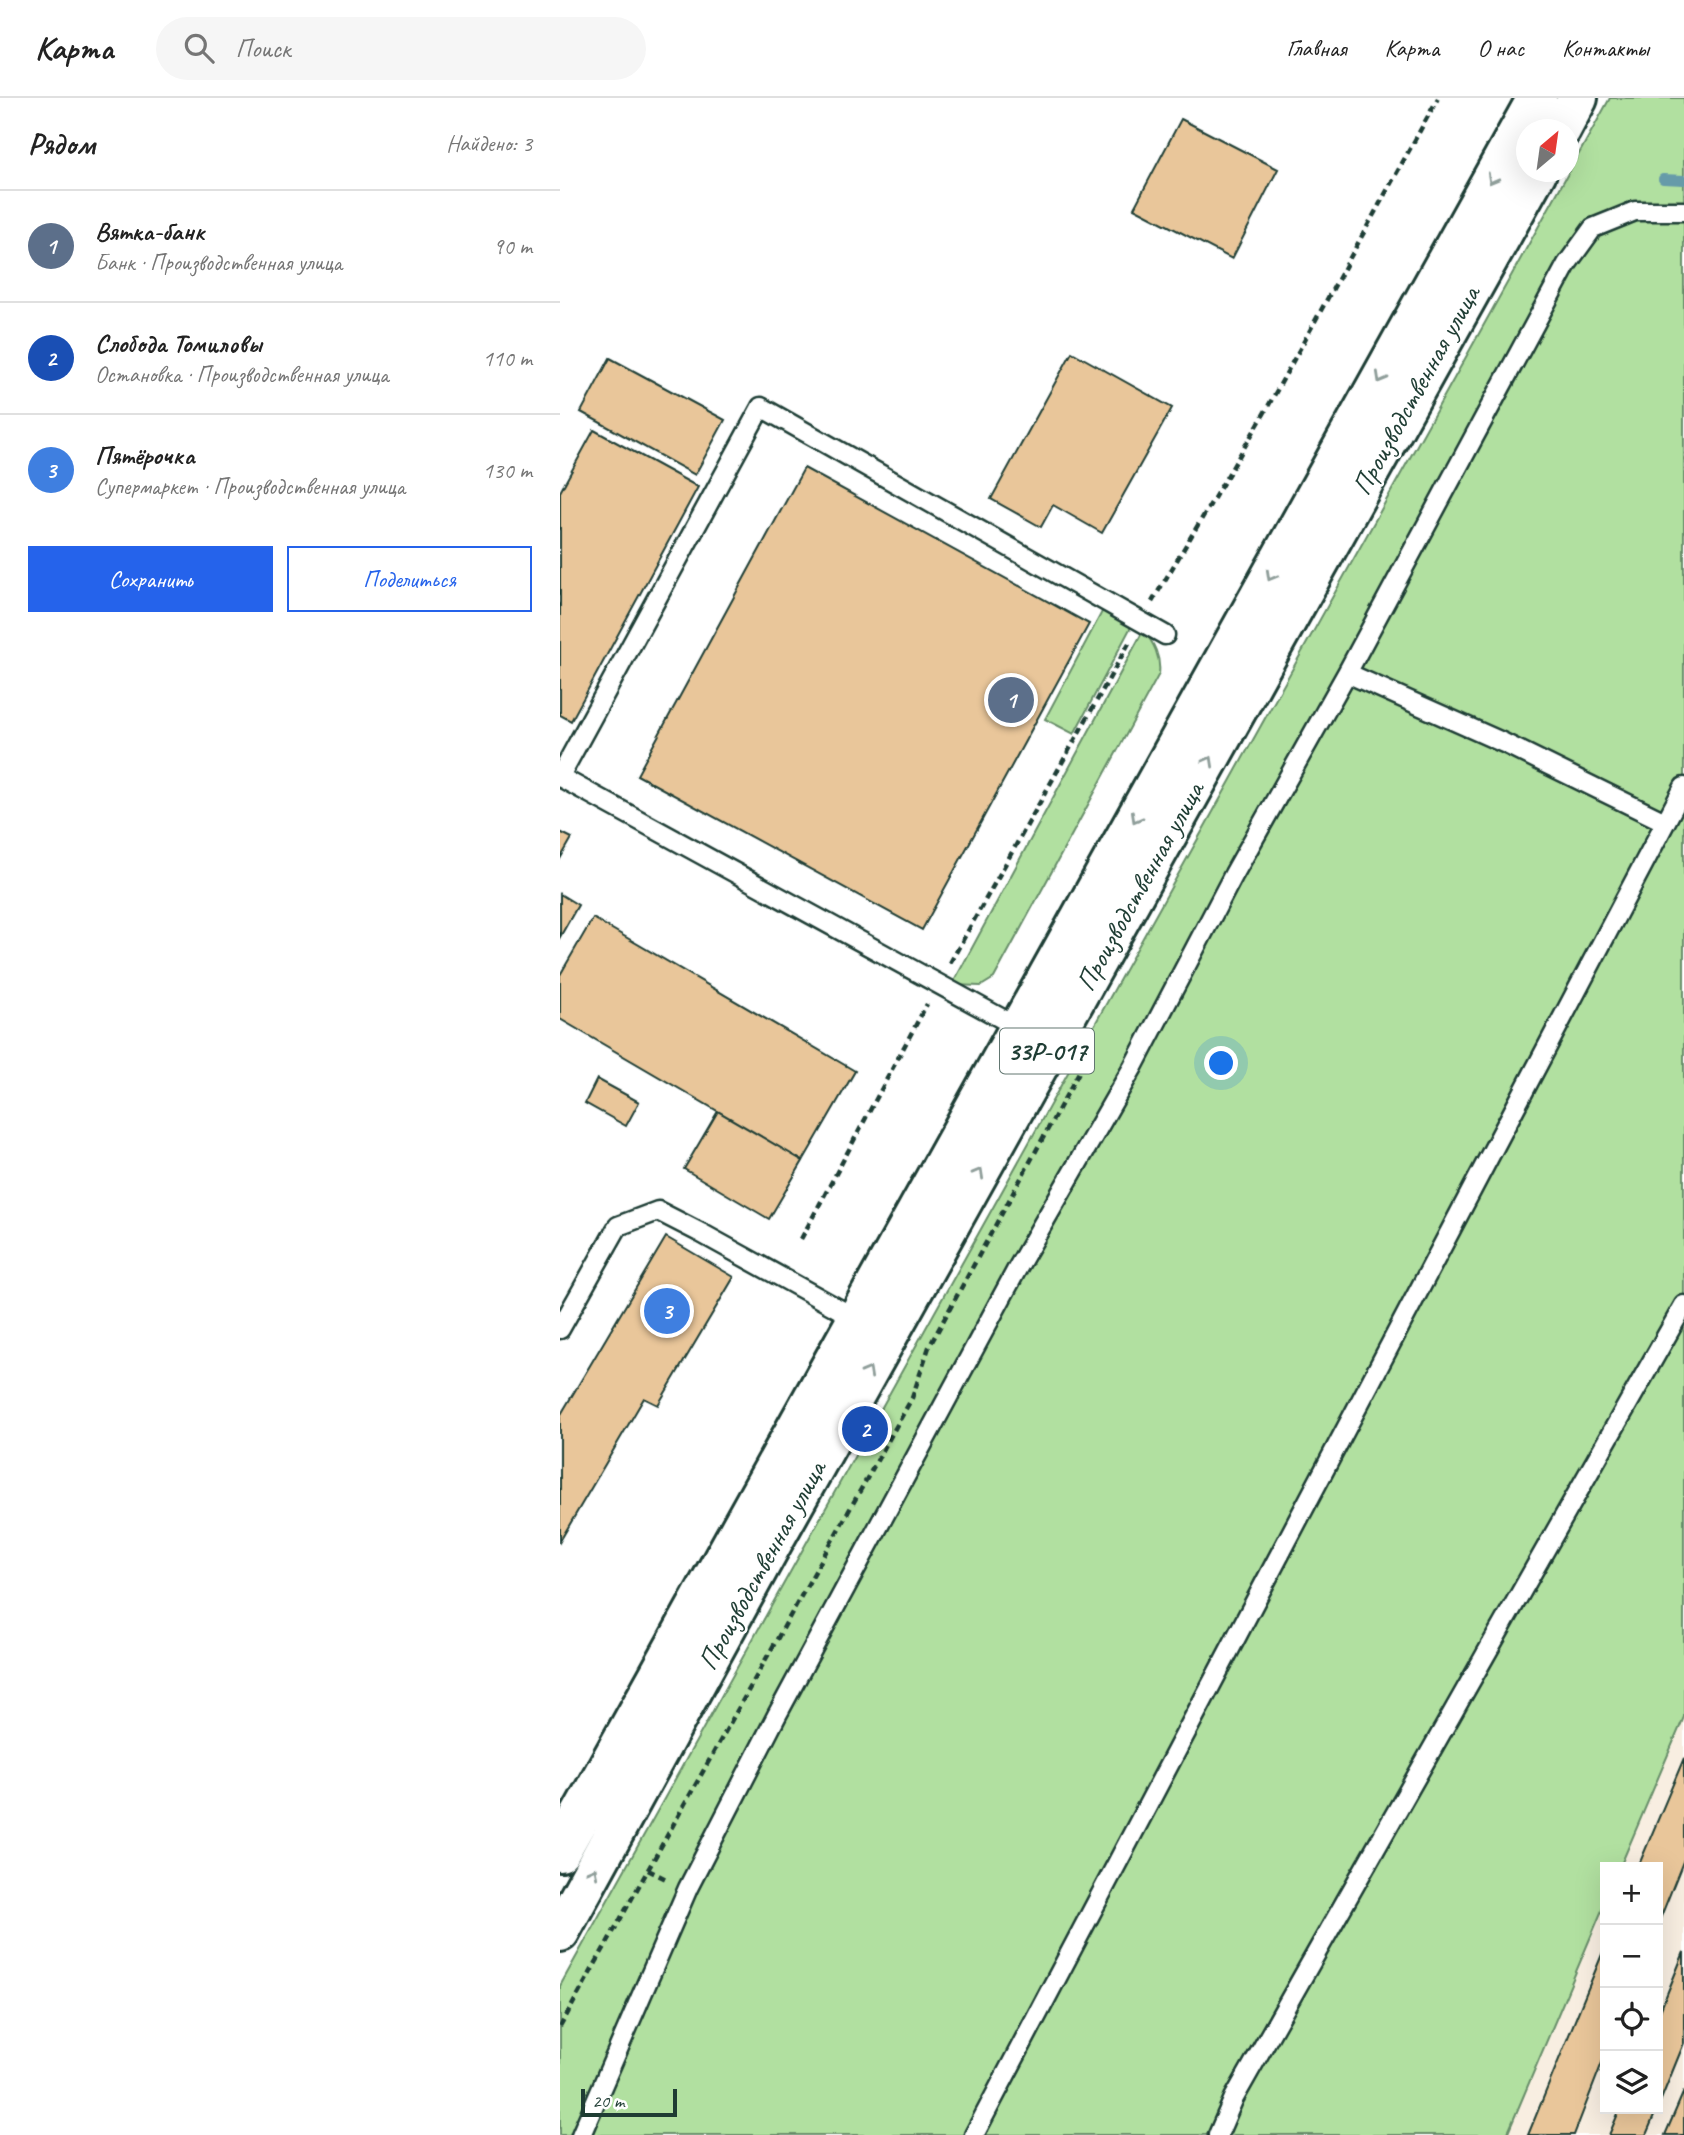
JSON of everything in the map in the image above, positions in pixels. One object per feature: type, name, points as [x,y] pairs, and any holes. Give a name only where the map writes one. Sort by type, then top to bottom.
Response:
[{"type":"highway","name":"Производственная улица","points":[[560,1852],[1537,98]]},
{"type":"highway","points":[[1567,119],[1578,98]]},
{"type":"highway","name":"Производственная улица","points":[[560,1932],[774,1540],[1531,182]]},
{"type":"lane","points":[[581,2135],[688,1888],[777,1715],[1017,1269],[1133,1067],[1234,874],[1347,673],[1567,264],[1593,228],[1635,211],[1684,211]]},
{"type":"lane","points":[[1019,1028],[560,776],[761,407],[1165,635]]},
{"type":"lane","points":[[1347,673],[1504,743],[1665,822]]},
{"type":"lane","points":[[974,2135],[1684,787]]},
{"type":"lane","points":[[560,1329],[618,1226],[658,1211],[857,1319]]},
{"type":"lane","points":[[1217,2135],[1240,2087],[1684,1305]]},
{"type":"path","points":[[801,1239],[938,984],[1141,621],[1260,421],[1438,98]]},
{"type":"path","points":[[560,2027],[912,1398]]},
{"type":"shaded area","points":[[1684,1717],[1684,2135],[1507,2135],[1600,1915],[1600,2114],[1663,2114],[1663,1862],[1622,1862]]},
{"type":"green space","points":[[1610,98],[1684,98],[1684,1717],[1622,1862],[1600,1862],[1600,1915],[1507,2135],[560,2135],[560,1986],[1563,182],[1579,182],[1579,154]]},
{"type":"green space","points":[[1104,608],[1133,623],[1074,734],[1045,719]]},
{"type":"green space","points":[[1143,631],[1156,651],[1159,674],[994,978],[981,986],[952,985]]},
{"type":"building","points":[[1181,119],[1278,169],[1232,259],[1134,208]]},
{"type":"building","points":[[1072,352],[1172,408],[1102,533],[1053,505],[1041,527],[991,499]]},
{"type":"building","points":[[610,358],[725,420],[695,475],[581,412]]},
{"type":"building","points":[[594,430],[698,487],[571,721],[560,715],[560,492]]},
{"type":"building","points":[[804,468],[1089,624],[922,930],[637,775]]},
{"type":"building","points":[[560,832],[572,838],[560,859]]},
{"type":"building","points":[[560,894],[578,905],[560,937]]},
{"type":"building","points":[[593,918],[855,1071],[803,1161],[560,1019],[560,975]]},
{"type":"building","points":[[597,1079],[639,1102],[626,1126],[585,1103]]},
{"type":"building","points":[[718,1111],[803,1161],[769,1219],[684,1169]]},
{"type":"building","points":[[666,1237],[734,1277],[658,1405],[644,1398],[560,1541],[560,1416]]},
{"type":"building","points":[[1684,1758],[1684,1859],[1663,1912],[1663,1862],[1640,1862]]},
{"type":"building","points":[[1684,1952],[1684,2043],[1663,2095],[1663,2051],[1663,2004]]},
{"type":"building","points":[[1600,1959],[1600,2068],[1574,2135],[1528,2135]]},
{"type":"building","points":[[1684,2091],[1684,2135],[1665,2135]]},
{"type":"building","points":[[1618,2114],[1655,2114],[1646,2135],[1609,2135]]},
{"type":"waterway","points":[[1663,179],[1684,180]]},
{"type":"place","name":"Вятка-банк","points":[[1011,700]]},
{"type":"place","name":"Пятёрочка","points":[[667,1311]]},
{"type":"place","name":"Слобода Томиловы","points":[[865,1429]]}]
